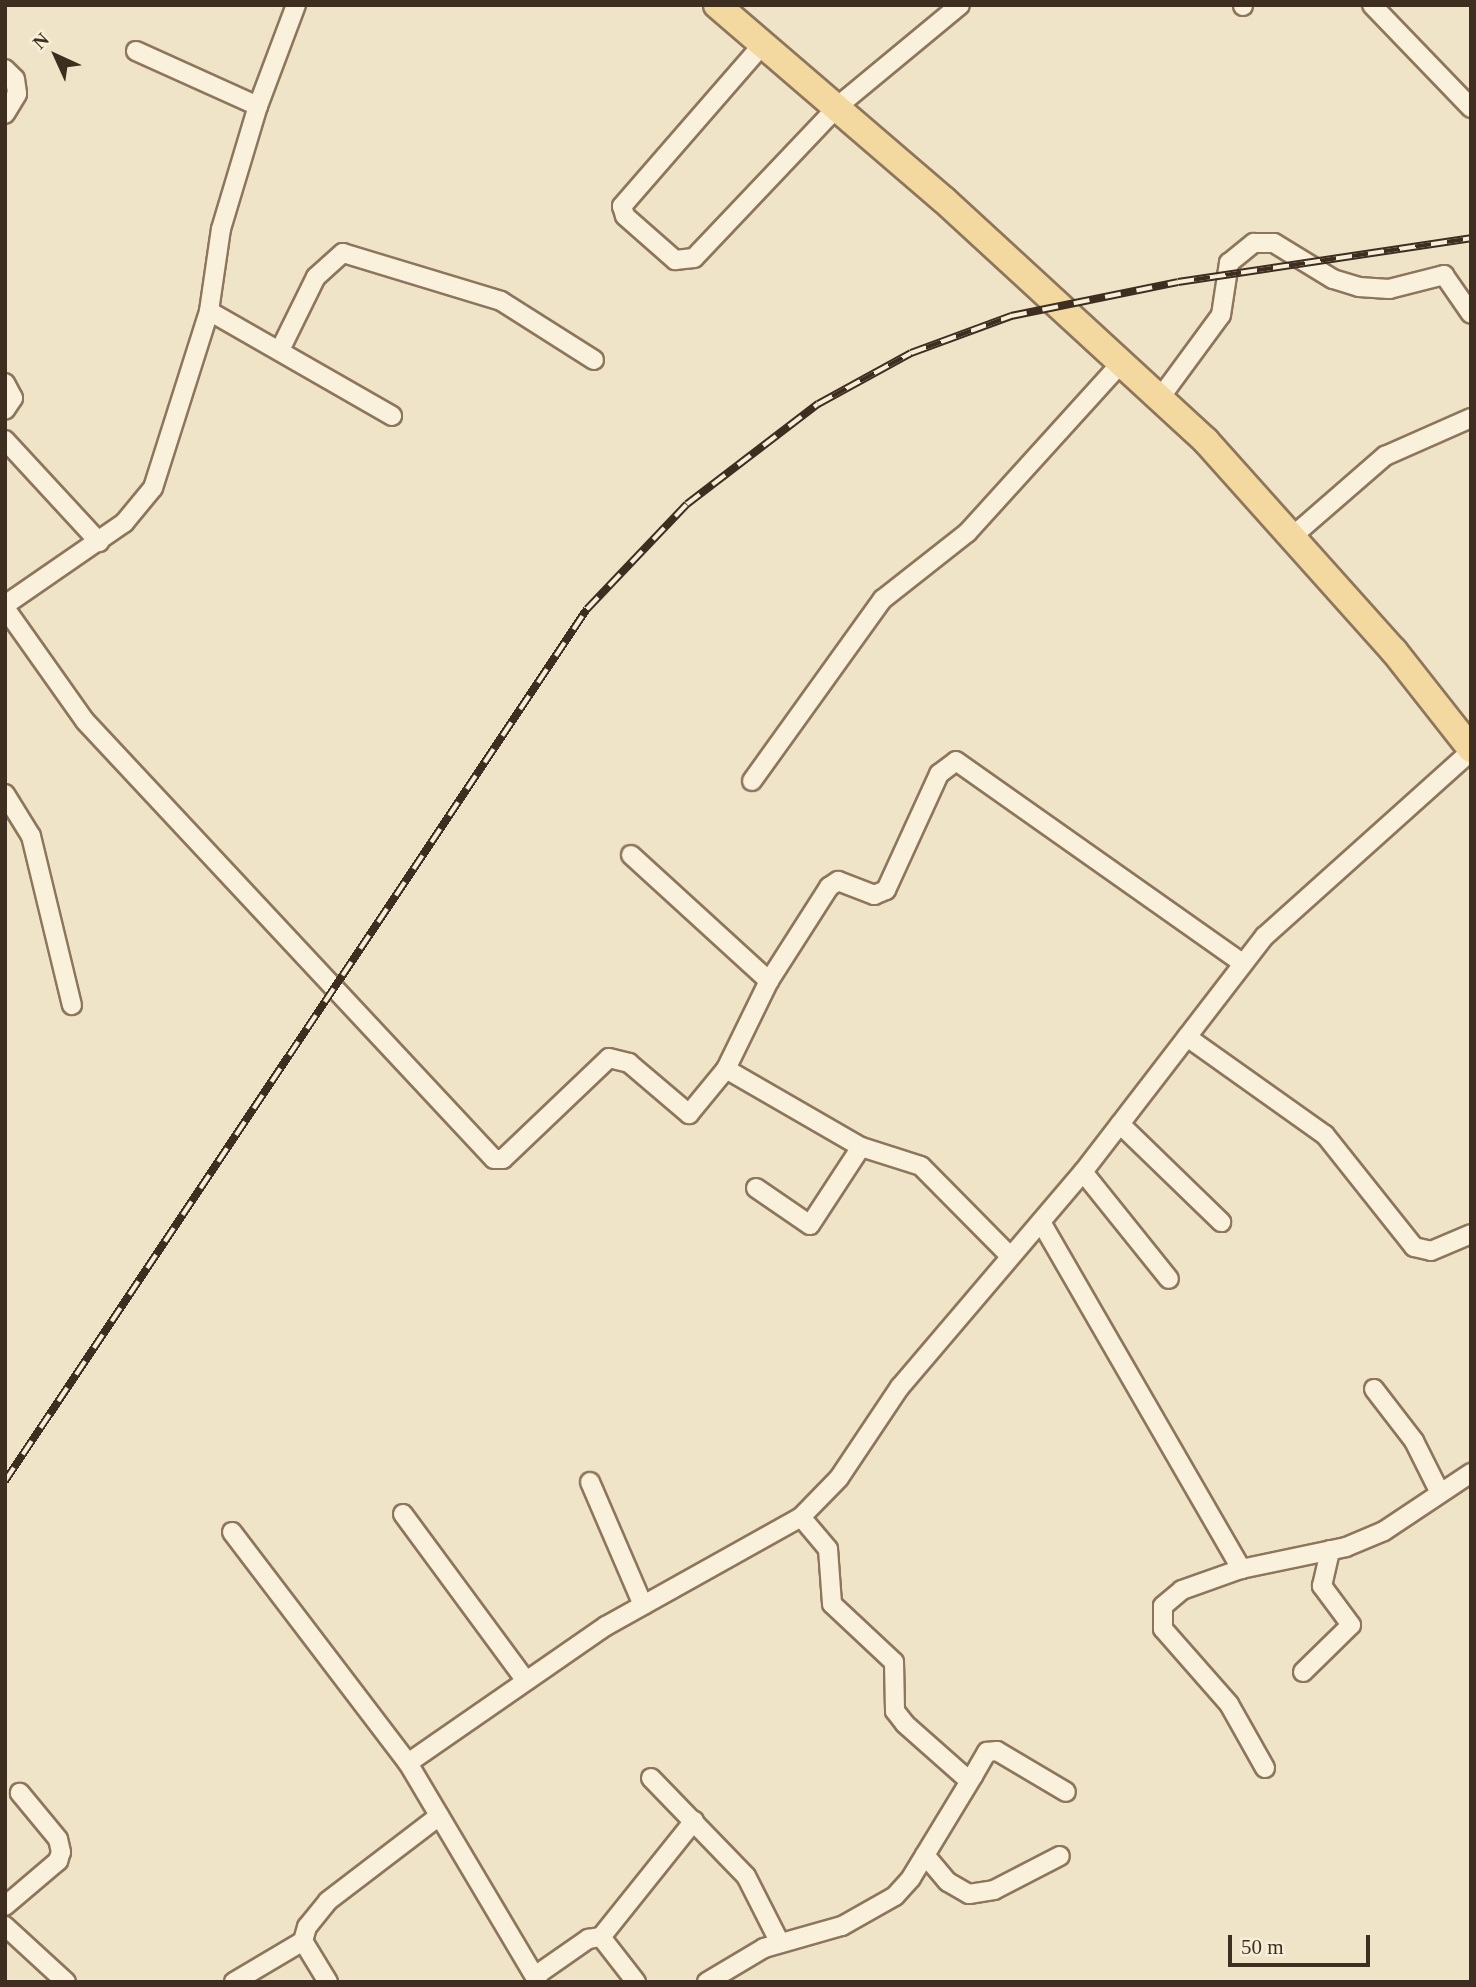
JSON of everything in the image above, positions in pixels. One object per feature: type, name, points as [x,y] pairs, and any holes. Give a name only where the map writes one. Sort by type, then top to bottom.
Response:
[{"type":"main road","points":[[717,5],[838,106],[1160,398],[1294,535],[1469,742]]},
{"type":"street","points":[[296,5],[258,106],[221,229],[209,311],[153,488],[136,513],[5,607],[85,721],[494,1159],[503,1159],[609,1058],[629,1063],[689,1114],[726,1069],[769,981],[835,882],[874,895],[891,885],[939,774],[953,760],[1242,963]]},
{"type":"street","points":[[763,44],[622,206],[625,216],[675,260],[694,258],[838,106],[960,5]]},
{"type":"street","points":[[1372,5],[1471,107]]},
{"type":"street","points":[[136,51],[258,106]]},
{"type":"street","points":[[5,69],[15,79],[17,94],[5,114]]},
{"type":"street","points":[[1160,398],[1221,315],[1229,264],[1254,243],[1274,243],[1333,279],[1359,287],[1389,289],[1444,275],[1471,314]]},
{"type":"street","points":[[281,348],[316,277],[343,253],[501,301],[594,360]]},
{"type":"street","points":[[209,311],[281,348],[392,416]]},
{"type":"street","points":[[752,780],[883,599],[967,533],[1122,362]]},
{"type":"street","points":[[5,383],[13,398],[5,410]]},
{"type":"street","points":[[1294,535],[1385,456],[1471,418]]},
{"type":"street","points":[[5,440],[99,542]]},
{"type":"street","points":[[408,1763],[526,1681],[643,1605],[801,1517],[846,1469],[897,1391],[1009,1255],[1083,1172],[1242,963],[1301,901],[1469,742]]},
{"type":"street","points":[[5,794],[31,836],[72,1005]]},
{"type":"street","points":[[631,855],[769,981]]},
{"type":"street","points":[[1187,1037],[1325,1135],[1414,1247],[1431,1251],[1471,1234]]},
{"type":"street","points":[[726,1069],[861,1147],[920,1166],[1009,1255]]},
{"type":"street","points":[[1120,1124],[1221,1222]]},
{"type":"street","points":[[756,1188],[810,1225],[861,1147]]},
{"type":"street","points":[[1083,1172],[1169,1279]]},
{"type":"street","points":[[1041,1222],[1241,1569]]},
{"type":"street","points":[[1374,1389],[1415,1441],[1440,1493]]},
{"type":"street","points":[[1265,1768],[1229,1704],[1163,1629],[1161,1618],[1174,1594],[1241,1569],[1330,1550],[1384,1531],[1471,1473]]},
{"type":"street","points":[[590,1482],[643,1605]]},
{"type":"street","points":[[403,1514],[526,1681]]},
{"type":"street","points":[[801,1517],[828,1549],[832,1604],[894,1662],[895,1712],[957,1772],[972,1776]]},
{"type":"street","points":[[232,1532],[408,1763],[536,1979],[588,1939],[601,1937],[694,1821]]},
{"type":"street","points":[[1303,1672],[1351,1625],[1322,1586],[1330,1550]]},
{"type":"street","points":[[707,1982],[780,1943],[874,1911],[912,1878],[982,1756],[997,1751],[1066,1792]]},
{"type":"street","points":[[651,1778],[746,1877],[780,1943]]},
{"type":"street","points":[[5,1906],[61,1852],[58,1839],[20,1793]]},
{"type":"street","points":[[234,1982],[303,1941],[307,1927],[328,1901],[439,1816]]},
{"type":"street","points":[[925,1855],[948,1882],[969,1895],[994,1890],[1060,1856]]},
{"type":"street","points":[[5,1926],[66,1982]]},
{"type":"street","points":[[601,1937],[636,1982]]},
{"type":"street","points":[[303,1941],[328,1982]]},
{"type":"railway","points":[[5,1481],[587,609],[687,504],[818,404],[911,353],[1011,316],[1178,282],[1471,238]]}]
